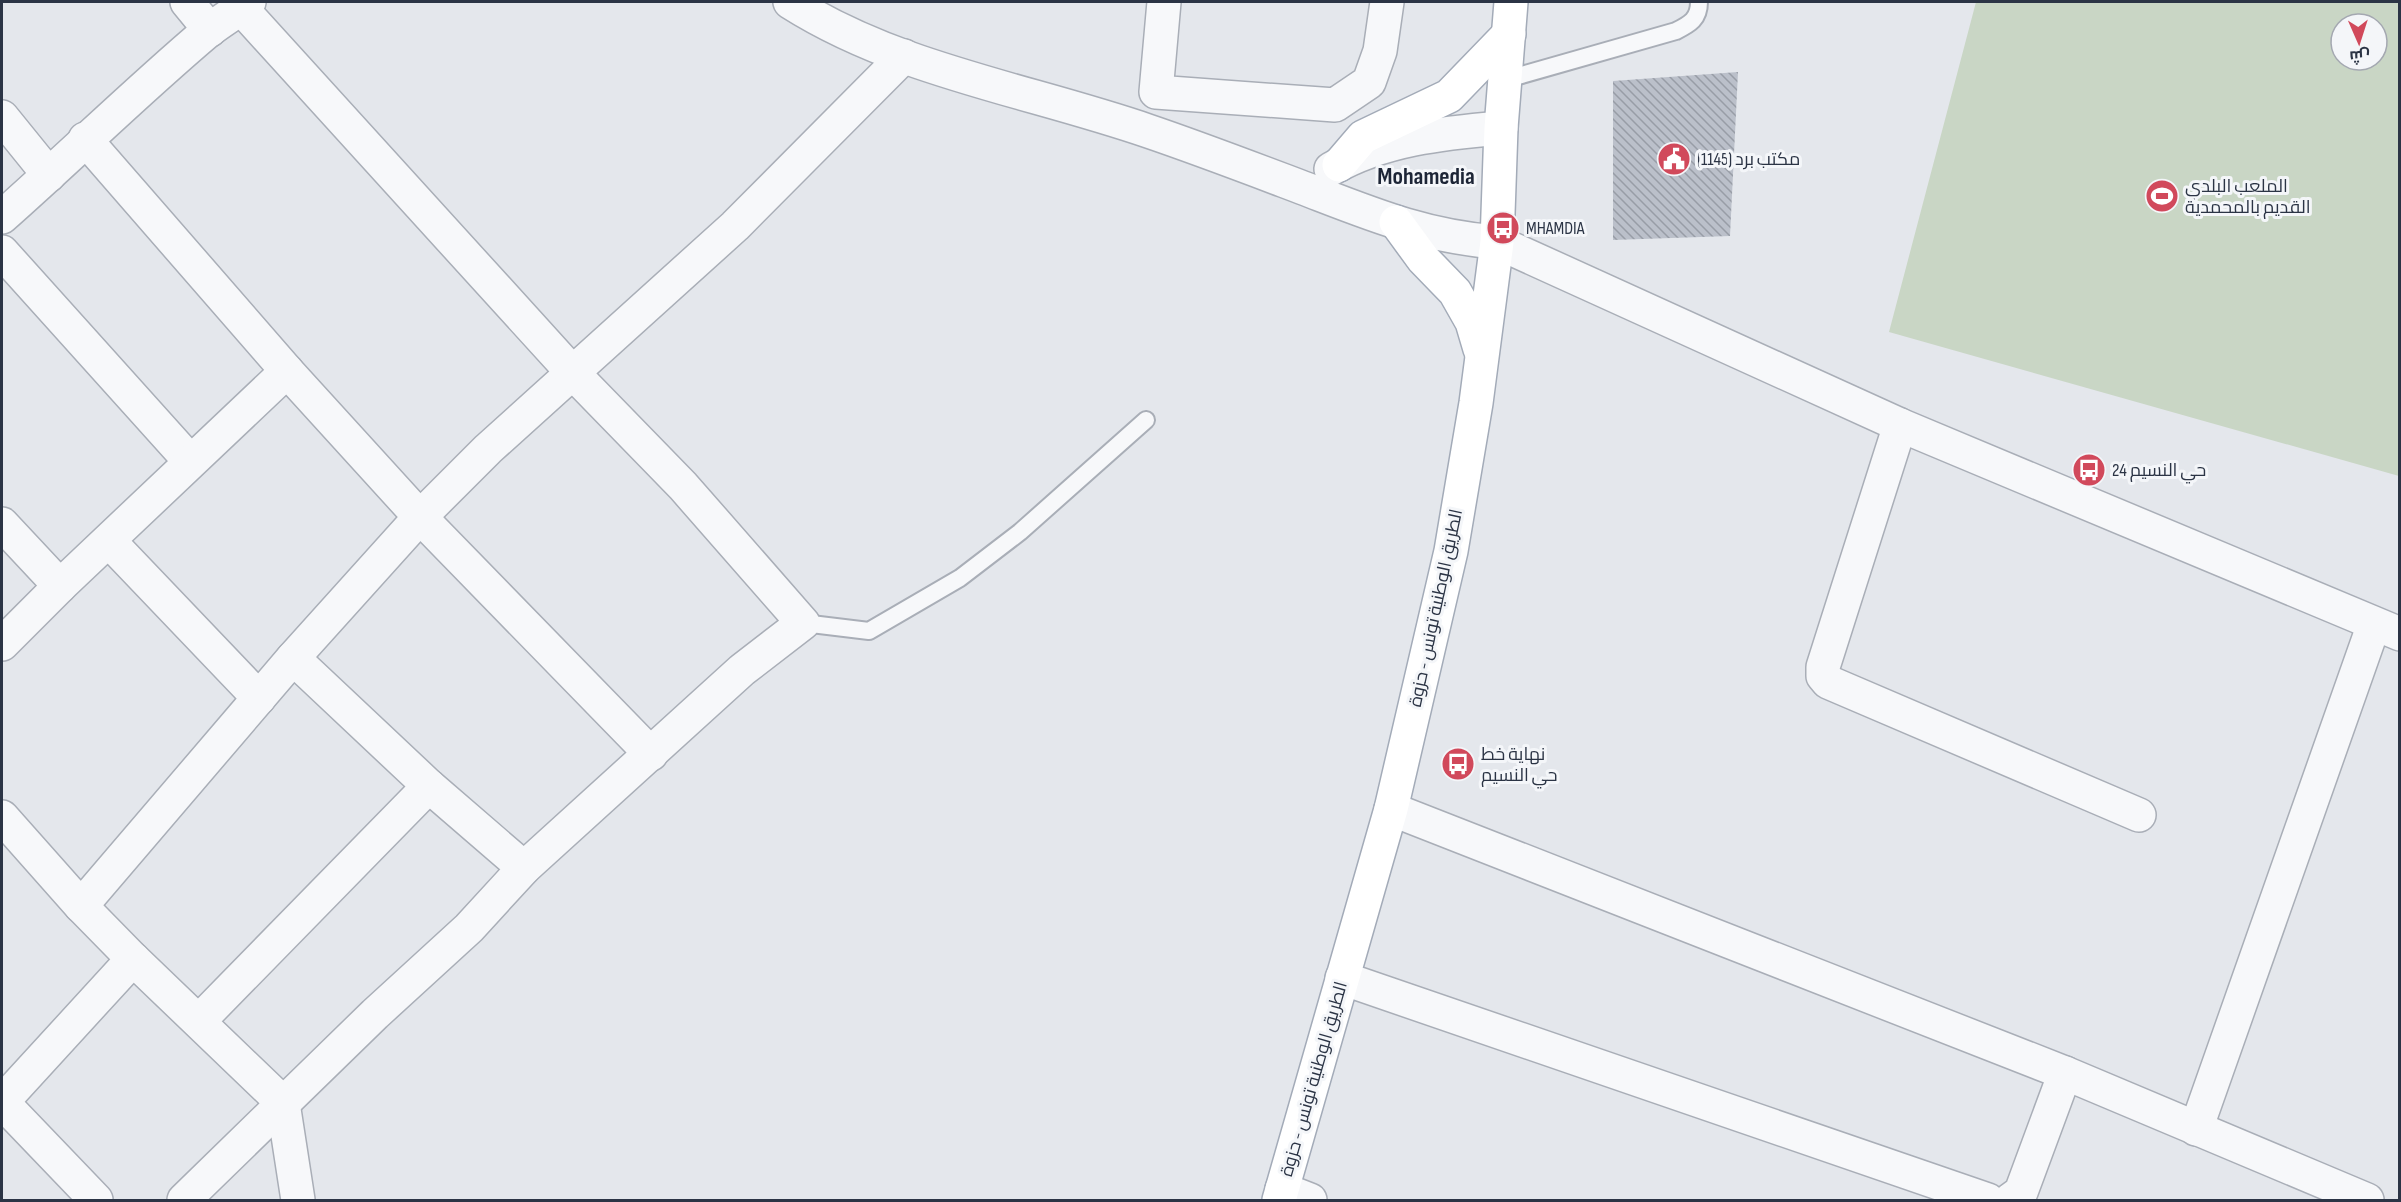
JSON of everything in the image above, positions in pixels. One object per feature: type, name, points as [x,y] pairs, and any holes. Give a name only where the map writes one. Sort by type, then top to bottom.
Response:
[{"type":"main road","name":"الطريق الوطنية تونس - حزوة","points":[[1290,1197],[1342,978],[1390,809],[1451,551],[1476,404],[1497,242],[1501,128],[1511,2]]},
{"type":"main road","points":[[1339,165],[1363,137],[1449,96],[1509,34]]},
{"type":"main road","points":[[1396,222],[1424,259],[1455,292],[1472,322],[1481,353]]},
{"type":"street","points":[[187,2],[210,30]]},
{"type":"street","points":[[1145,130],[1156,92],[1164,2]]},
{"type":"street","points":[[1156,92],[1335,105],[1369,82],[1380,51],[1387,2]]},
{"type":"street","points":[[2,217],[85,139],[210,30],[245,5],[572,372],[683,486],[803,623],[742,670],[524,868],[469,928],[283,1103],[184,1200]]},
{"type":"street","points":[[806,6],[904,56],[1145,130],[1355,209],[1432,234],[1464,240],[1497,242],[1900,425],[2387,629],[2196,1129]]},
{"type":"street","points":[[81,906],[293,658],[420,517],[488,449],[735,226],[904,56]]},
{"type":"street","points":[[2,117],[49,175]]},
{"type":"street","points":[[1301,187],[1339,165],[1380,147],[1419,138],[1501,128]]},
{"type":"street","points":[[85,139],[287,371],[420,517],[651,754]]},
{"type":"street","points":[[2,252],[190,461]]},
{"type":"street","points":[[2,644],[190,461],[287,371]]},
{"type":"street","points":[[1900,425],[1823,667],[1823,676],[1828,682],[2139,815]]},
{"type":"street","points":[[2,524],[60,586]]},
{"type":"street","points":[[109,542],[259,698]]},
{"type":"street","points":[[293,658],[429,786],[524,868]]},
{"type":"street","points":[[199,1021],[429,786]]},
{"type":"street","points":[[1390,809],[2065,1073],[2367,1200]]},
{"type":"street","points":[[2,817],[81,906],[283,1103],[298,1200]]},
{"type":"street","points":[[96,1200],[2,1102],[134,959]]},
{"type":"street","points":[[1342,978],[1988,1200]]},
{"type":"street","points":[[2010,1200],[2021,1192],[2065,1073]]},
{"type":"lane","points":[[1504,80],[1676,31],[1692,23],[1699,13],[1699,2]]},
{"type":"lane","points":[[803,623],[869,631],[960,578],[1020,532],[1146,420]]},
{"type":"green space","name":"الملعب البلدي القديم بالمحمدية","points":[[1976,2],[2399,2],[2399,476],[1889,332]]},
{"type":"building","name":"مكتب برد (1145)","points":[[1738,72],[1730,236],[1613,240],[1613,81]]},
{"type":"place","name":"مكتب برد (1145)","points":[[1674,159]]},
{"type":"place","name":"الملعب البلدي القديم بالمحمدية","points":[[2162,196]]},
{"type":"place","name":"MHAMDIA","points":[[1503,228]]},
{"type":"place","name":"حي النسيم 24","points":[[2089,470]]},
{"type":"place","name":"نهاية خط حي النسيم","points":[[1458,764]]},
{"type":"district","name":"Mohamedia","points":[[1426,176]]}]
